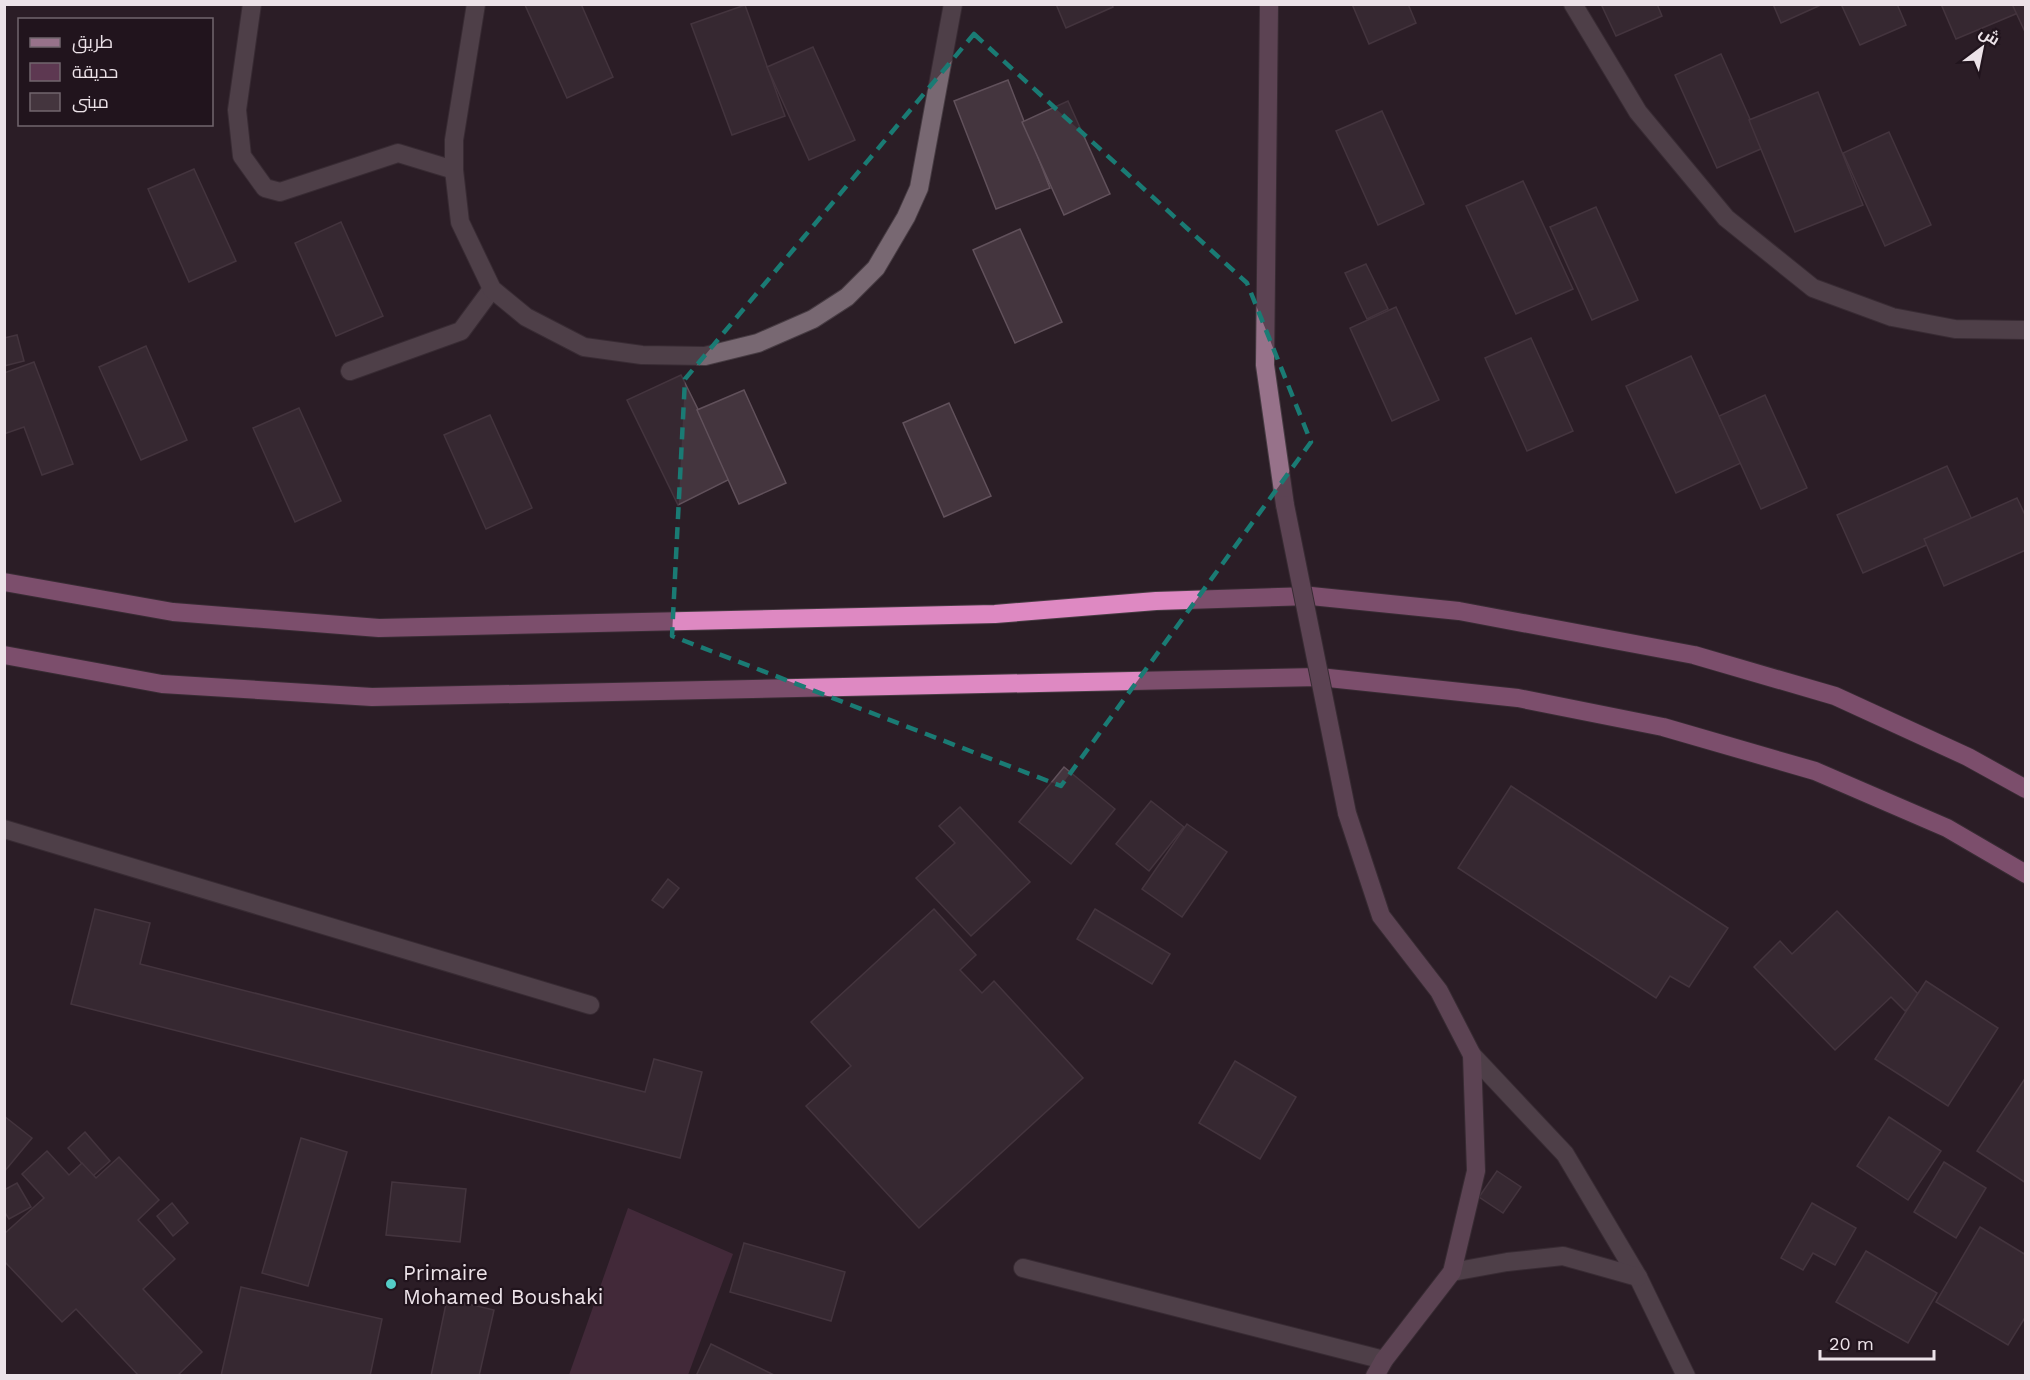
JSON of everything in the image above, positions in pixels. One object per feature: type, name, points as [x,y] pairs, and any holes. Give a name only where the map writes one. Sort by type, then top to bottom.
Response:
[{"type":"highway","points":[[4,582],[173,612],[380,628],[995,614],[1156,602],[1311,596],[1459,611],[1694,655],[1835,696],[1968,757],[2025,789]]},
{"type":"highway","points":[[4,655],[162,684],[372,697],[1319,677],[1518,698],[1663,727],[1815,771],[1947,828],[2025,874]]},
{"type":"street","points":[[252,4],[237,110],[242,156],[265,188],[280,192],[398,153],[454,170]]},
{"type":"street","points":[[476,4],[454,140],[454,170],[460,222],[492,289],[526,316],[584,347],[642,355],[705,356],[758,343],[813,319],[847,297],[876,268],[906,217],[919,188],[953,4]]},
{"type":"street","points":[[1269,4],[1265,365],[1285,505],[1347,813],[1381,916],[1439,990],[1472,1055],[1565,1154],[1638,1277],[1686,1376]]},
{"type":"street","points":[[1573,4],[1638,112],[1726,218],[1813,288],[1903,319],[1955,329],[2025,330]]},
{"type":"street","points":[[350,370],[460,331],[492,289]]},
{"type":"street","points":[[4,829],[590,1005]]},
{"type":"street","points":[[1023,1268],[1379,1368],[1452,1272],[1476,1171],[1472,1055]]},
{"type":"street","points":[[1452,1272],[1507,1262],[1563,1256],[1638,1277]]},
{"type":"highlighted area","points":[[974,34],[1247,283],[1311,442],[1061,786],[672,636],[685,379]]},
{"type":"green space","points":[[628,1208],[733,1254],[688,1375],[569,1375]]},
{"type":"building","points":[[581,4],[613,77],[567,98],[525,5]]},
{"type":"building","points":[[1056,4],[1112,4],[1113,7],[1066,28]]},
{"type":"building","points":[[1352,4],[1408,4],[1416,23],[1369,44]]},
{"type":"building","points":[[1601,4],[1657,4],[1662,16],[1616,36]]},
{"type":"building","points":[[1773,4],[1823,4],[1781,23]]},
{"type":"building","points":[[1841,4],[1897,4],[1906,25],[1860,45]]},
{"type":"building","points":[[1941,4],[2015,4],[2018,13],[1956,39]]},
{"type":"building","points":[[2012,4],[2026,4],[2026,34]]},
{"type":"building","points":[[745,5],[785,116],[732,135],[691,24]]},
{"type":"building","points":[[813,47],[855,140],[809,160],[767,67]]},
{"type":"building","points":[[1721,54],[1763,148],[1717,168],[1675,75]]},
{"type":"building","points":[[1008,80],[1050,188],[996,209],[954,101]]},
{"type":"building","points":[[1818,92],[1863,205],[1795,232],[1749,120]]},
{"type":"building","points":[[1068,101],[1110,194],[1064,215],[1022,122]]},
{"type":"building","points":[[1382,111],[1424,204],[1378,225],[1336,131]]},
{"type":"building","points":[[1889,132],[1931,225],[1885,246],[1843,153]]},
{"type":"building","points":[[194,169],[236,261],[189,282],[148,189]]},
{"type":"building","points":[[1523,181],[1573,289],[1516,314],[1466,206]]},
{"type":"building","points":[[1596,207],[1638,300],[1592,320],[1550,227]]},
{"type":"building","points":[[341,222],[383,316],[336,336],[295,243]]},
{"type":"building","points":[[1020,229],[1062,322],[1015,343],[973,250]]},
{"type":"building","points":[[1366,264],[1388,309],[1367,319],[1345,273]]},
{"type":"building","points":[[1396,307],[1439,400],[1392,421],[1350,328]]},
{"type":"building","points":[[17,335],[24,361],[4,366],[4,338]]},
{"type":"building","points":[[1531,338],[1573,431],[1527,451],[1485,358]]},
{"type":"building","points":[[146,346],[187,440],[141,460],[99,367]]},
{"type":"building","points":[[1691,356],[1741,463],[1676,493],[1626,386]]},
{"type":"building","points":[[34,362],[73,464],[42,475],[24,427],[4,434],[4,373]]},
{"type":"building","points":[[681,375],[732,478],[678,505],[627,400]]},
{"type":"building","points":[[744,390],[786,483],[739,504],[697,410]]},
{"type":"building","points":[[1765,395],[1807,488],[1761,509],[1719,416]]},
{"type":"building","points":[[949,403],[991,496],[944,517],[903,423]]},
{"type":"building","points":[[299,408],[341,501],[295,522],[253,428]]},
{"type":"building","points":[[490,415],[532,508],[486,529],[444,435]]},
{"type":"building","points":[[1947,466],[1974,524],[1863,573],[1837,515]]},
{"type":"building","points":[[2017,498],[2026,517],[2026,550],[1944,586],[1924,539]]},
{"type":"building","points":[[1064,767],[1115,809],[1071,864],[1019,822]]},
{"type":"building","points":[[1511,786],[1728,928],[1689,987],[1670,976],[1656,998],[1458,868]]},
{"type":"building","points":[[1151,801],[1184,827],[1149,871],[1116,844]]},
{"type":"building","points":[[960,807],[1030,882],[971,936],[916,878],[955,843],[939,826]]},
{"type":"building","points":[[1187,824],[1227,852],[1182,917],[1142,889]]},
{"type":"building","points":[[668,879],[679,888],[663,908],[652,900]]},
{"type":"building","points":[[95,909],[150,923],[140,964],[645,1092],[654,1059],[702,1072],[680,1158],[71,1004]]},
{"type":"building","points":[[934,909],[976,955],[960,970],[982,993],[994,981],[1083,1078],[919,1228],[806,1106],[851,1066],[811,1022]]},
{"type":"building","points":[[1095,909],[1170,954],[1152,984],[1077,939]]},
{"type":"building","points":[[1837,911],[1920,996],[1905,1011],[1891,997],[1835,1050],[1754,967],[1780,941],[1792,954]]},
{"type":"building","points":[[1926,981],[1998,1028],[1948,1106],[1875,1059]]},
{"type":"building","points":[[1235,1061],[1296,1097],[1260,1159],[1199,1123]]},
{"type":"building","points":[[2026,1077],[2026,1183],[1977,1151]]},
{"type":"building","points":[[4,1116],[32,1138],[4,1172]]},
{"type":"building","points":[[1889,1117],[1941,1151],[1908,1200],[1857,1166]]},
{"type":"building","points":[[85,1132],[110,1161],[93,1176],[68,1148]]},
{"type":"building","points":[[301,1138],[347,1152],[308,1286],[262,1273]]},
{"type":"building","points":[[47,1151],[69,1175],[82,1163],[96,1178],[119,1157],[159,1200],[138,1220],[175,1259],[143,1289],[202,1352],[177,1376],[139,1376],[76,1309],[62,1322],[4,1261],[4,1234],[44,1198],[22,1174]]},
{"type":"building","points":[[1944,1162],[1986,1188],[1956,1238],[1914,1212]]},
{"type":"building","points":[[1497,1171],[1521,1187],[1503,1213],[1479,1197]]},
{"type":"building","points":[[392,1182],[466,1189],[460,1242],[386,1235]]},
{"type":"building","points":[[17,1183],[31,1207],[9,1219],[4,1211],[4,1190]]},
{"type":"building","points":[[172,1203],[188,1223],[173,1236],[157,1216]]},
{"type":"building","points":[[1812,1203],[1856,1228],[1835,1265],[1813,1253],[1803,1270],[1781,1258]]},
{"type":"building","points":[[1980,1227],[2026,1255],[2026,1316],[2008,1345],[1936,1302]]},
{"type":"building","points":[[744,1243],[845,1272],[831,1321],[730,1292]]},
{"type":"building","points":[[1866,1251],[1937,1293],[1908,1343],[1836,1302]]},
{"type":"building","points":[[241,1287],[382,1319],[370,1376],[221,1376]]},
{"type":"building","points":[[447,1299],[494,1310],[479,1376],[431,1376]]},
{"type":"building","points":[[711,1344],[776,1376],[696,1376]]},
{"type":"place","name":"Primaire Mohamed Boushaki","points":[[391,1284]]}]
